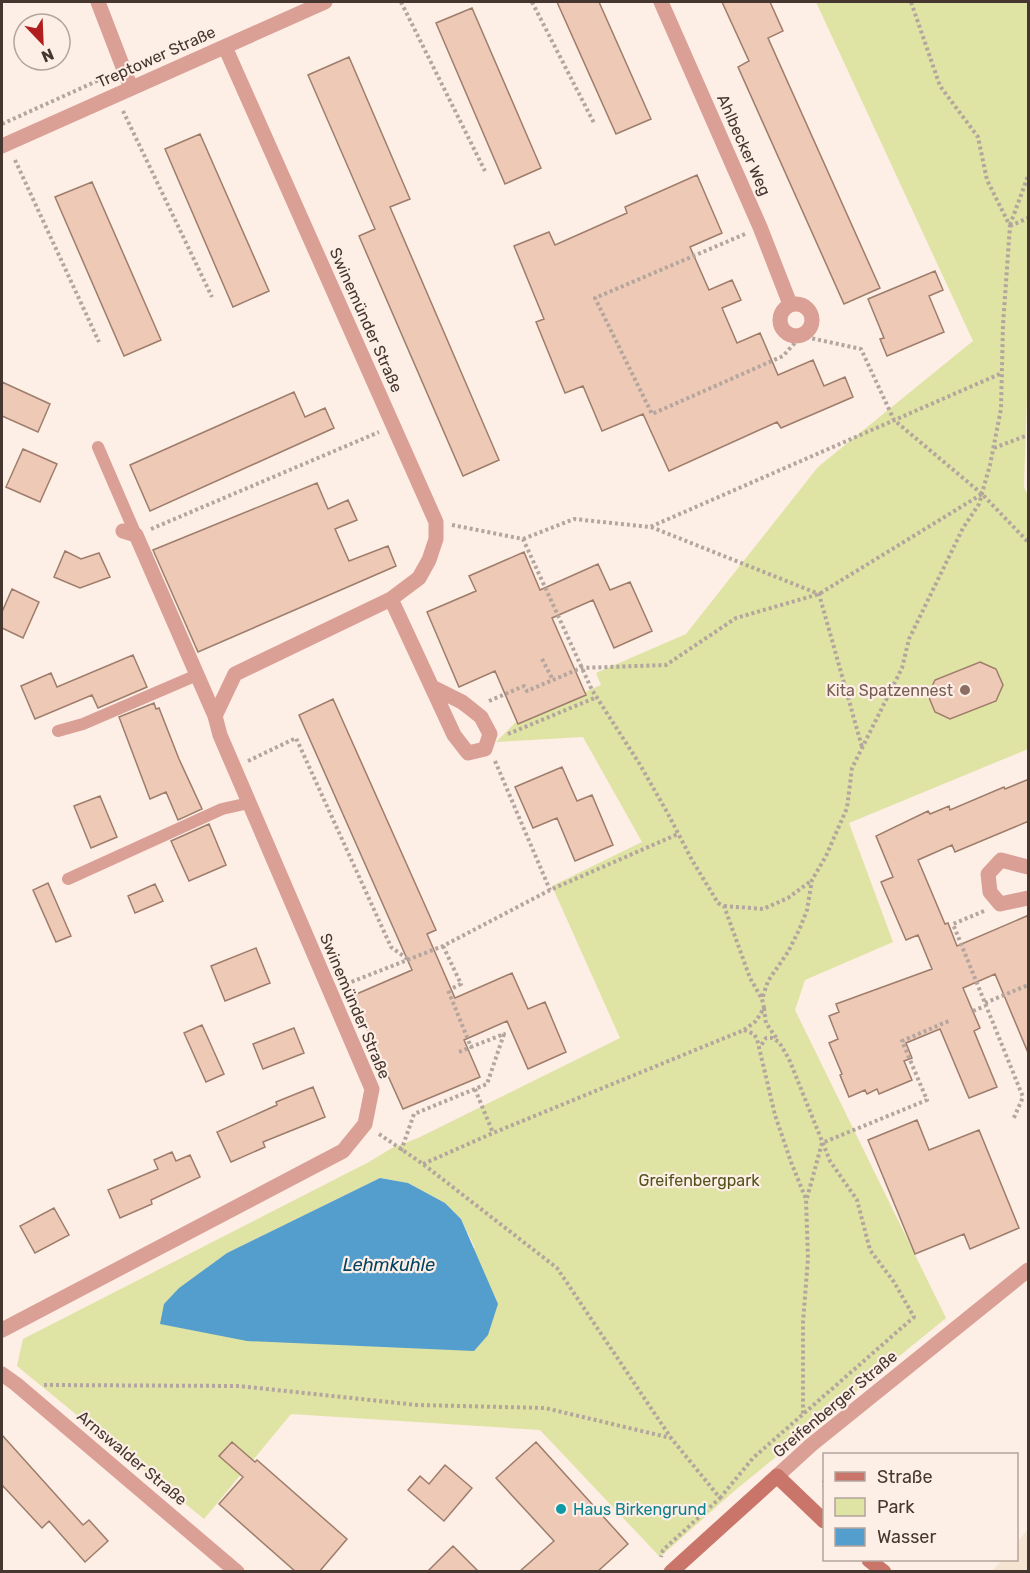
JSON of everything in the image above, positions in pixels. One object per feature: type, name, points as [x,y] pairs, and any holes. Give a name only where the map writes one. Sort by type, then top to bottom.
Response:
[{"type":"street","points":[[98,2],[131,88]]},
{"type":"street","name":"Treptower Straße","points":[[4,145],[325,2]]},
{"type":"street","name":"Ahlbecker Weg","points":[[661,2],[760,227],[790,304]]},
{"type":"street","name":"Swinemünder Straße","points":[[225,47],[436,522]]},
{"type":"street","points":[[790,304],[800,304],[806,307],[811,314],[812,322],[808,332],[801,336],[792,336],[780,327],[779,318],[782,310],[790,304]]},
{"type":"street","points":[[215,716],[235,674],[391,599],[419,578],[429,560],[435,539],[436,522]]},
{"type":"street","name":"Swinemünder Straße","points":[[2,1330],[343,1151],[365,1124],[372,1089],[220,735],[215,716],[129,533]]},
{"type":"street","points":[[391,599],[454,735],[468,753],[484,749],[490,734],[481,717],[462,702],[432,687]]},
{"type":"street","points":[[1029,867],[1002,860],[988,874],[990,892],[1000,904],[1029,898]]},
{"type":"street","name":"Greifenberger Straße","points":[[671,1572],[811,1445],[1029,1270]]},
{"type":"street","name":"Arnswalder Straße","points":[[2,1374],[237,1572]]},
{"type":"street","points":[[777,1476],[823,1519]]},
{"type":"street","points":[[870,1561],[884,1572]]},
{"type":"lane","points":[[98,447],[129,533]]},
{"type":"lane","points":[[58,731],[94,719],[197,675]]},
{"type":"lane","points":[[68,879],[222,809],[249,803]]},
{"type":"path","points":[[400,2],[484,171]]},
{"type":"path","points":[[532,2],[594,123]]},
{"type":"path","points":[[911,2],[940,86],[978,137],[987,180],[1010,226]]},
{"type":"path","points":[[2,124],[124,69]]},
{"type":"path","points":[[115,95],[212,297]]},
{"type":"path","points":[[4,145],[99,342]]},
{"type":"path","points":[[762,999],[768,981],[788,952],[804,919],[812,880],[847,808],[852,768],[902,668],[909,639],[963,528],[979,504],[1001,409],[1004,296],[1010,226],[1029,176]]},
{"type":"path","points":[[1010,226],[1029,218]]},
{"type":"path","points":[[760,227],[595,298],[652,414],[783,356],[801,336],[861,349],[894,420],[982,494],[1029,542]]},
{"type":"path","points":[[650,527],[1002,373]]},
{"type":"path","points":[[129,533],[393,426]]},
{"type":"path","points":[[993,448],[1029,435]]},
{"type":"path","points":[[471,709],[524,686],[526,691],[581,668],[666,665],[736,618],[819,594],[982,494]]},
{"type":"path","points":[[436,522],[523,539],[574,519],[650,527],[819,594]]},
{"type":"path","points":[[523,539],[581,668],[639,763],[718,903],[724,906],[763,909],[788,898],[812,880]]},
{"type":"path","points":[[819,594],[862,747]]},
{"type":"path","points":[[542,659],[553,680]]},
{"type":"path","points":[[488,742],[597,697]]},
{"type":"path","points":[[234,767],[296,738],[391,947],[409,960]]},
{"type":"path","points":[[498,767],[550,890]]},
{"type":"path","points":[[329,989],[364,978],[443,946],[550,890],[678,834]]},
{"type":"path","points":[[1000,904],[953,924],[1023,1096],[1013,1120]]},
{"type":"path","points":[[659,1560],[663,1550],[720,1498],[753,1458],[914,1317],[894,1282],[870,1250],[857,1200],[830,1161],[789,1059],[766,1023],[762,999],[750,978],[724,906]]},
{"type":"path","points":[[443,946],[461,984],[453,988]]},
{"type":"path","points":[[973,1011],[1029,985]]},
{"type":"path","points":[[448,990],[471,1047]]},
{"type":"path","points":[[423,1164],[744,1030],[756,1021],[764,1008]]},
{"type":"path","points":[[822,1143],[927,1100],[902,1041],[951,1020]]},
{"type":"path","points":[[744,1030],[754,1034],[760,1047],[775,1116],[806,1199]]},
{"type":"path","points":[[401,1151],[414,1114],[487,1084],[504,1034],[459,1052]]},
{"type":"path","points":[[760,1047],[766,1038],[779,1042]]},
{"type":"path","points":[[475,1089],[493,1133]]},
{"type":"path","points":[[365,1124],[423,1164],[558,1268],[671,1438],[720,1498]]},
{"type":"path","points":[[802,1414],[803,1322],[808,1258],[806,1199],[822,1143]]},
{"type":"path","points":[[16,1384],[239,1386],[417,1405],[545,1408],[671,1438]]},
{"type":"shaded area","points":[[1028,1529],[1028,1571],[992,1571],[1001,1561],[1018,1561],[1018,1542]]},
{"type":"green space","name":"Greifenbergpark","points":[[816,2],[1028,2],[1028,362],[1024,487],[1028,496],[1028,749],[849,823],[893,942],[805,980],[795,1010],[946,1318],[733,1492],[660,1557],[540,1430],[291,1414],[204,1519],[17,1366],[23,1339],[369,1162],[392,1148],[418,1138],[620,1038],[552,886],[642,842],[583,737],[496,742],[516,722],[601,685],[596,673],[686,634],[818,467],[973,341]],"holes":[[[380,1178],[408,1183],[445,1203],[461,1219],[475,1248],[186,1328],[161,1324],[179,1288],[227,1253]]]},
{"type":"water","name":"Lehmkuhle","points":[[380,1178],[408,1183],[445,1203],[461,1219],[498,1304],[488,1335],[474,1351],[247,1341],[160,1324],[164,1304],[179,1288],[227,1253]]},
{"type":"building","points":[[557,2],[599,2],[651,119],[616,134]]},
{"type":"building","points":[[722,2],[770,2],[783,31],[768,38],[880,288],[844,304],[738,67],[749,61]]},
{"type":"building","points":[[472,8],[541,168],[505,184],[436,23]]},
{"type":"building","points":[[349,57],[410,199],[390,207],[499,460],[463,476],[359,236],[375,229],[308,75]]},
{"type":"building","points":[[200,134],[269,291],[233,307],[165,149]]},
{"type":"building","points":[[697,175],[722,233],[690,247],[709,290],[732,280],[741,300],[722,308],[737,343],[760,333],[778,375],[813,360],[824,386],[845,377],[853,397],[781,428],[777,422],[669,471],[643,414],[602,431],[583,386],[565,393],[536,322],[544,319],[514,246],[549,232],[555,245],[627,213],[625,207]]},
{"type":"building","points":[[92,182],[161,340],[124,356],[55,197]]},
{"type":"building","points":[[935,271],[943,290],[929,296],[944,332],[887,356],[880,339],[884,338],[868,299]]},
{"type":"building","points":[[2,382],[50,404],[38,432],[2,416]]},
{"type":"building","points":[[294,392],[305,417],[325,408],[334,428],[150,511],[130,465]]},
{"type":"building","points":[[23,449],[57,464],[40,502],[6,487]]},
{"type":"building","points":[[317,483],[328,509],[348,500],[357,520],[335,529],[349,561],[388,546],[396,566],[198,652],[153,550]]},
{"type":"building","points":[[65,551],[81,559],[99,553],[110,577],[80,588],[54,577]]},
{"type":"building","points":[[524,552],[540,590],[598,564],[610,590],[630,582],[652,631],[614,648],[593,600],[552,618],[586,695],[518,724],[495,671],[459,687],[427,612],[476,591],[469,576]]},
{"type":"building","points":[[12,589],[39,602],[23,638],[2,628],[2,612]]},
{"type":"building","points":[[133,655],[147,687],[98,708],[92,695],[35,719],[21,686],[51,673],[57,687]]},
{"type":"building","name":"Kita Spatzennest","points":[[980,662],[996,669],[1003,685],[996,701],[950,719],[935,712],[928,695],[935,680]]},
{"type":"building","points":[[333,699],[436,930],[427,934],[455,998],[512,973],[528,1009],[545,1002],[566,1052],[528,1069],[507,1021],[464,1040],[480,1077],[403,1109],[352,996],[412,970],[299,715]]},
{"type":"building","points":[[154,703],[156,709],[159,708],[202,809],[178,820],[166,792],[150,799],[119,717]]},
{"type":"building","points":[[562,767],[577,801],[592,795],[613,845],[575,861],[557,818],[533,828],[515,787]]},
{"type":"building","points":[[1029,779],[1029,821],[955,852],[952,845],[918,860],[945,924],[948,923],[957,946],[1029,915],[1029,1055],[995,974],[963,988],[980,1028],[974,1031],[997,1087],[969,1098],[940,1029],[906,1043],[912,1058],[904,1061],[912,1080],[879,1094],[877,1089],[867,1094],[865,1090],[849,1097],[829,1043],[838,1039],[829,1016],[839,1012],[836,1004],[932,969],[918,935],[906,940],[881,882],[893,877],[876,836],[928,811],[930,814],[949,806],[950,810]]},
{"type":"building","points":[[100,796],[117,837],[91,848],[74,806]]},
{"type":"building","points":[[209,824],[226,865],[189,881],[171,841]]},
{"type":"building","points":[[48,883],[71,936],[56,942],[33,890]]},
{"type":"building","points":[[155,884],[163,901],[135,913],[128,896]]},
{"type":"building","points":[[256,948],[270,983],[225,1001],[211,966]]},
{"type":"building","points":[[202,1025],[224,1074],[206,1082],[184,1033]]},
{"type":"building","points":[[294,1028],[304,1053],[263,1069],[253,1044]]},
{"type":"building","points":[[313,1087],[325,1117],[263,1142],[265,1147],[231,1162],[217,1132],[277,1105],[276,1102]]},
{"type":"building","points":[[917,1120],[929,1150],[979,1130],[1019,1228],[970,1249],[964,1234],[915,1254],[868,1140]]},
{"type":"building","points":[[172,1152],[176,1161],[190,1155],[200,1177],[151,1200],[152,1204],[120,1218],[108,1190],[158,1169],[154,1160]]},
{"type":"building","points":[[54,1208],[69,1235],[35,1253],[20,1226]]},
{"type":"building","points":[[2,1435],[83,1525],[89,1520],[108,1541],[85,1562],[49,1521],[42,1528],[2,1485]]},
{"type":"building","points":[[232,1442],[255,1462],[257,1460],[347,1539],[319,1572],[296,1572],[219,1504],[243,1477],[219,1456]]},
{"type":"building","name":"Haus Birkengrund","points":[[536,1442],[628,1544],[597,1572],[519,1572],[554,1541],[496,1478]]},
{"type":"building","points":[[445,1465],[472,1488],[444,1521],[408,1490],[420,1476],[429,1484]]},
{"type":"building","points":[[453,1546],[479,1572],[427,1572]]},
{"type":"place","name":"Kita Spatzennest","points":[[965,690]]},
{"type":"place","name":"Haus Birkengrund","points":[[561,1509]]}]
